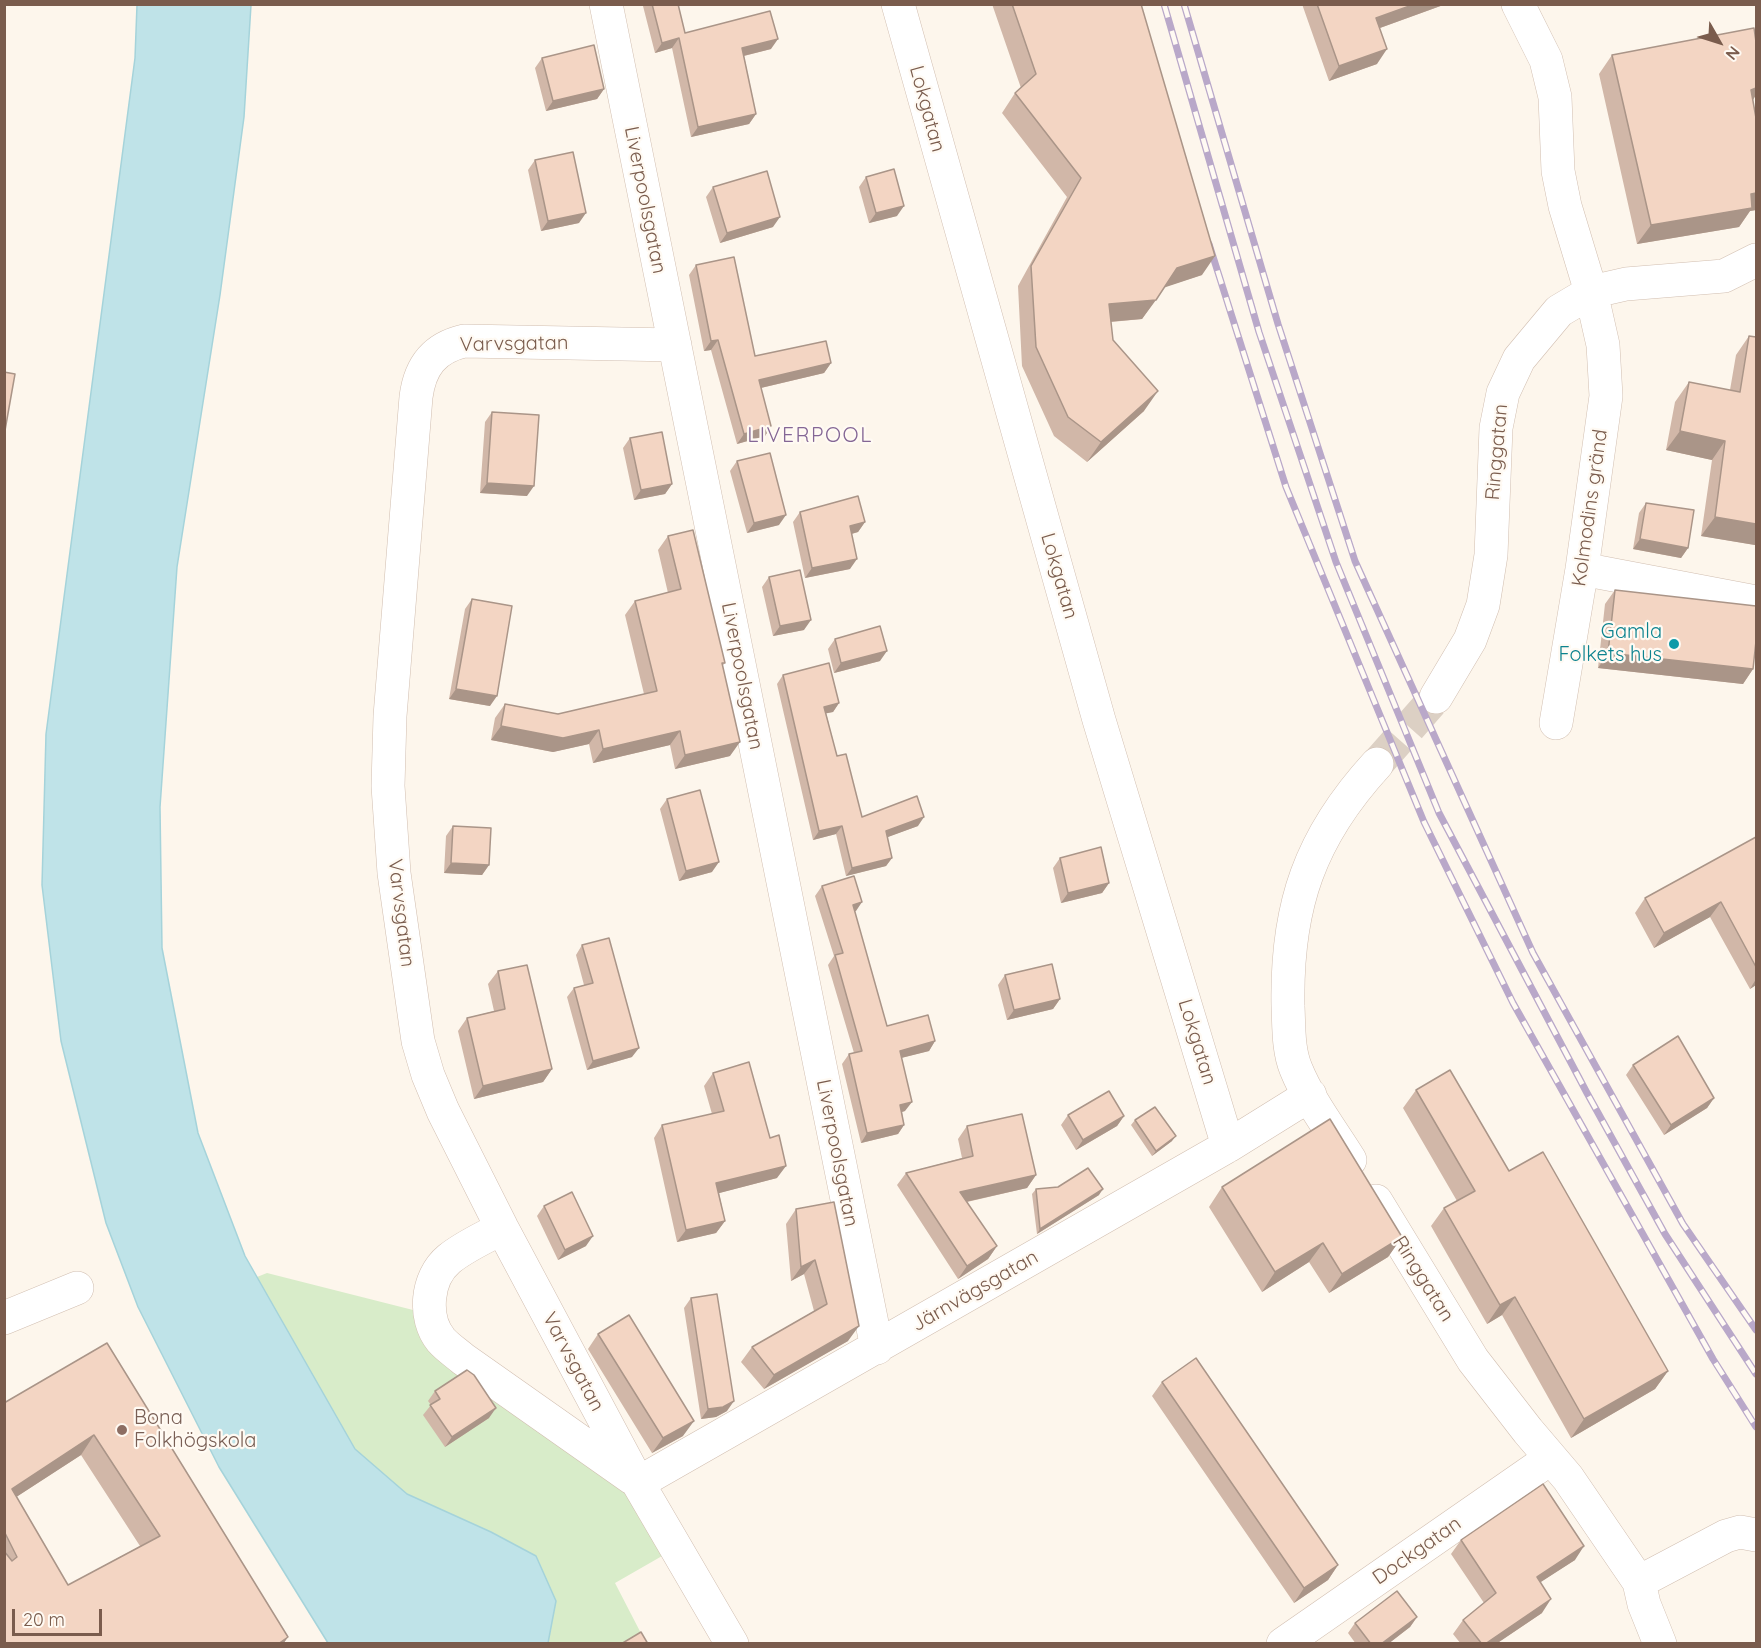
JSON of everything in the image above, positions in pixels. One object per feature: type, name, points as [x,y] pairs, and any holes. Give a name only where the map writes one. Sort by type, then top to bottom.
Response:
[{"type":"street","name":"Liverpoolsgatan","points":[[606,4],[877,1348]]},
{"type":"street","name":"Lokgatan","points":[[898,4],[1099,720],[1228,1146]]},
{"type":"street","name":"Kolmodins gränd","points":[[1518,4],[1546,60],[1555,97],[1558,171],[1565,206],[1591,292],[1603,345],[1606,396],[1582,569],[1556,723]]},
{"type":"street","name":"Ringgatan","points":[[1436,697],[1470,640],[1484,605],[1491,555],[1493,460],[1503,393],[1519,358],[1539,332],[1560,311],[1591,292],[1626,284],[1724,276],[1756,261]]},
{"type":"street","name":"Ringgatan","points":[[1724,276],[1756,287]]},
{"type":"street","name":"Varvsgatan","points":[[675,345],[465,340],[438,351],[419,376],[390,716],[388,786],[394,873],[418,1041],[428,1075],[502,1228],[638,1483],[732,1644]]},
{"type":"street","points":[[1582,569],[1756,602]]},
{"type":"street","name":"Ringgatan","points":[[1377,764],[1328,826],[1307,873],[1293,922],[1288,961],[1289,1039],[1296,1068],[1310,1095],[1473,1360],[1568,1478],[1639,1582],[1653,1630],[1660,1644]]},
{"type":"street","name":"Järnvägsgatan","points":[[638,1483],[1228,1146],[1310,1095]]},
{"type":"street","points":[[502,1228],[468,1246],[447,1261],[434,1280],[428,1302],[436,1331],[441,1340],[463,1359],[638,1483]]},
{"type":"street","points":[[4,1318],[77,1288]]},
{"type":"street","name":"Dockgatan","points":[[1283,1644],[1551,1458]]},
{"type":"street","points":[[1639,1582],[1726,1536],[1740,1532],[1756,1535]]},
{"type":"green space","points":[[267,1273],[417,1311],[646,1499],[676,1548],[615,1583],[646,1643],[399,1643],[189,1304]]},
{"type":"water","points":[[137,5],[251,5],[244,117],[220,295],[177,567],[160,807],[162,948],[198,1133],[245,1256],[355,1449],[407,1494],[491,1532],[536,1556],[556,1601],[548,1643],[328,1643],[219,1467],[138,1307],[106,1223],[61,1041],[42,885],[46,734],[135,58]]},
{"type":"building","points":[[652,4],[678,4],[685,33],[770,11],[778,39],[742,48],[756,114],[698,127],[679,38],[662,43]]},
{"type":"building","points":[[1012,4],[1141,4],[1215,256],[1177,268],[1156,300],[1109,304],[1113,340],[1158,391],[1101,442],[1068,417],[1036,347],[1031,266],[1081,178],[1015,93],[1036,74]]},
{"type":"building","points":[[1317,4],[1415,4],[1376,18],[1387,49],[1339,66]]},
{"type":"building","points":[[1754,28],[1756,88],[1751,90],[1756,118],[1756,193],[1751,194],[1752,208],[1651,225],[1612,55]]},
{"type":"building","points":[[594,45],[604,89],[553,101],[542,58]]},
{"type":"building","points":[[573,152],[586,213],[548,221],[535,160]]},
{"type":"building","points":[[894,169],[904,206],[876,213],[866,177]]},
{"type":"building","points":[[767,171],[780,217],[727,233],[713,187]]},
{"type":"building","points":[[734,257],[755,356],[826,341],[831,363],[759,380],[771,426],[744,434],[718,340],[711,341],[696,265]]},
{"type":"building","points":[[1749,336],[1756,337],[1756,524],[1715,517],[1725,441],[1680,431],[1689,382],[1740,392]]},
{"type":"building","points":[[4,372],[15,374],[4,436]]},
{"type":"building","points":[[492,412],[539,415],[534,486],[487,483]]},
{"type":"building","points":[[662,432],[672,484],[641,490],[630,438]]},
{"type":"building","points":[[770,453],[786,515],[754,523],[737,461]]},
{"type":"building","points":[[858,496],[865,522],[850,526],[857,559],[812,568],[800,512]]},
{"type":"building","points":[[1646,503],[1694,510],[1688,548],[1640,539]]},
{"type":"building","points":[[693,530],[725,663],[722,663],[740,742],[685,755],[680,731],[603,749],[599,730],[563,738],[501,726],[505,704],[558,714],[657,691],[635,601],[681,589],[668,536]]},
{"type":"building","points":[[800,570],[811,620],[780,626],[769,577]]},
{"type":"building","name":"Gamla Folkets hus","points":[[1615,590],[1756,606],[1753,669],[1608,653]]},
{"type":"building","points":[[472,599],[512,606],[497,696],[456,689]]},
{"type":"building","points":[[880,626],[887,651],[841,663],[835,639]]},
{"type":"building","points":[[829,663],[839,703],[824,707],[837,756],[846,754],[862,817],[917,796],[924,817],[886,831],[892,858],[852,868],[842,826],[819,831],[783,675]]},
{"type":"building","points":[[700,790],[719,862],[686,871],[667,799]]},
{"type":"building","points":[[453,826],[491,828],[489,865],[451,863]]},
{"type":"building","points":[[1756,837],[1756,967],[1721,902],[1664,933],[1645,898]]},
{"type":"building","points":[[1101,847],[1109,883],[1068,893],[1060,858]]},
{"type":"building","points":[[854,876],[862,902],[853,905],[887,1026],[928,1015],[935,1041],[900,1051],[912,1102],[900,1105],[904,1125],[867,1133],[849,1054],[862,1051],[835,955],[843,953],[822,886]]},
{"type":"building","points":[[609,938],[639,1048],[593,1061],[574,988],[593,983],[582,945]]},
{"type":"building","points":[[1052,964],[1060,999],[1014,1010],[1005,975]]},
{"type":"building","points":[[527,965],[552,1069],[483,1086],[467,1018],[505,1009],[498,971]]},
{"type":"building","points":[[1678,1036],[1714,1098],[1671,1125],[1633,1065]]},
{"type":"building","points":[[749,1062],[770,1138],[779,1135],[786,1166],[716,1183],[725,1221],[686,1230],[662,1125],[724,1111],[713,1073]]},
{"type":"building","points":[[1450,1070],[1509,1171],[1543,1152],[1668,1371],[1584,1419],[1515,1297],[1500,1305],[1444,1208],[1475,1191],[1416,1090]]},
{"type":"building","points":[[1109,1091],[1124,1116],[1083,1140],[1068,1115]]},
{"type":"building","points":[[1155,1107],[1176,1136],[1156,1151],[1135,1120]]},
{"type":"building","points":[[1022,1114],[1036,1175],[960,1192],[997,1246],[967,1266],[906,1173],[973,1156],[967,1126]]},
{"type":"building","points":[[1330,1119],[1402,1237],[1342,1274],[1323,1243],[1275,1272],[1222,1187]]},
{"type":"building","points":[[1088,1168],[1103,1189],[1040,1229],[1036,1189],[1058,1187]]},
{"type":"building","points":[[572,1192],[593,1236],[565,1250],[544,1206]]},
{"type":"building","points":[[834,1202],[859,1326],[774,1375],[752,1347],[827,1304],[815,1260],[801,1267],[796,1209]]},
{"type":"building","points":[[717,1294],[734,1401],[723,1407],[708,1409],[691,1298]]},
{"type":"building","points":[[629,1315],[694,1421],[663,1438],[598,1334]]},
{"type":"building","points":[[107,1343],[288,1637],[278,1644],[4,1644],[4,1551],[12,1561],[17,1557],[4,1531],[4,1403]],"holes":[[[94,1435],[160,1536],[68,1585],[12,1489]]]},
{"type":"building","points":[[1196,1358],[1338,1565],[1304,1588],[1162,1382]]},
{"type":"building","points":[[467,1370],[474,1375],[496,1408],[452,1437],[430,1405],[440,1399],[435,1391]]},
{"type":"building","points":[[1543,1484],[1584,1546],[1537,1577],[1551,1599],[1482,1644],[1463,1620],[1496,1593],[1461,1540]]},
{"type":"building","points":[[1397,1591],[1417,1617],[1381,1644],[1371,1644],[1355,1623]]},
{"type":"building","points":[[641,1632],[648,1644],[621,1644]]},
{"type":"tunnel","points":[[1377,764],[1436,697]]},
{"type":"railway","points":[[1164,4],[1259,332],[1336,562],[1439,813],[1587,1093],[1665,1234],[1756,1374]]},
{"type":"railway","points":[[1184,4],[1278,324],[1355,561],[1533,953],[1683,1224],[1756,1330]]},
{"type":"railway","points":[[1209,244],[1286,487],[1424,822],[1513,1003],[1713,1359],[1756,1427]]},
{"type":"place","name":"Gamla Folkets hus","points":[[1674,644]]},
{"type":"place","name":"Bona Folkhögskola","points":[[122,1430]]},
{"type":"district","name":"LIVERPOOL","points":[[810,436]]}]
